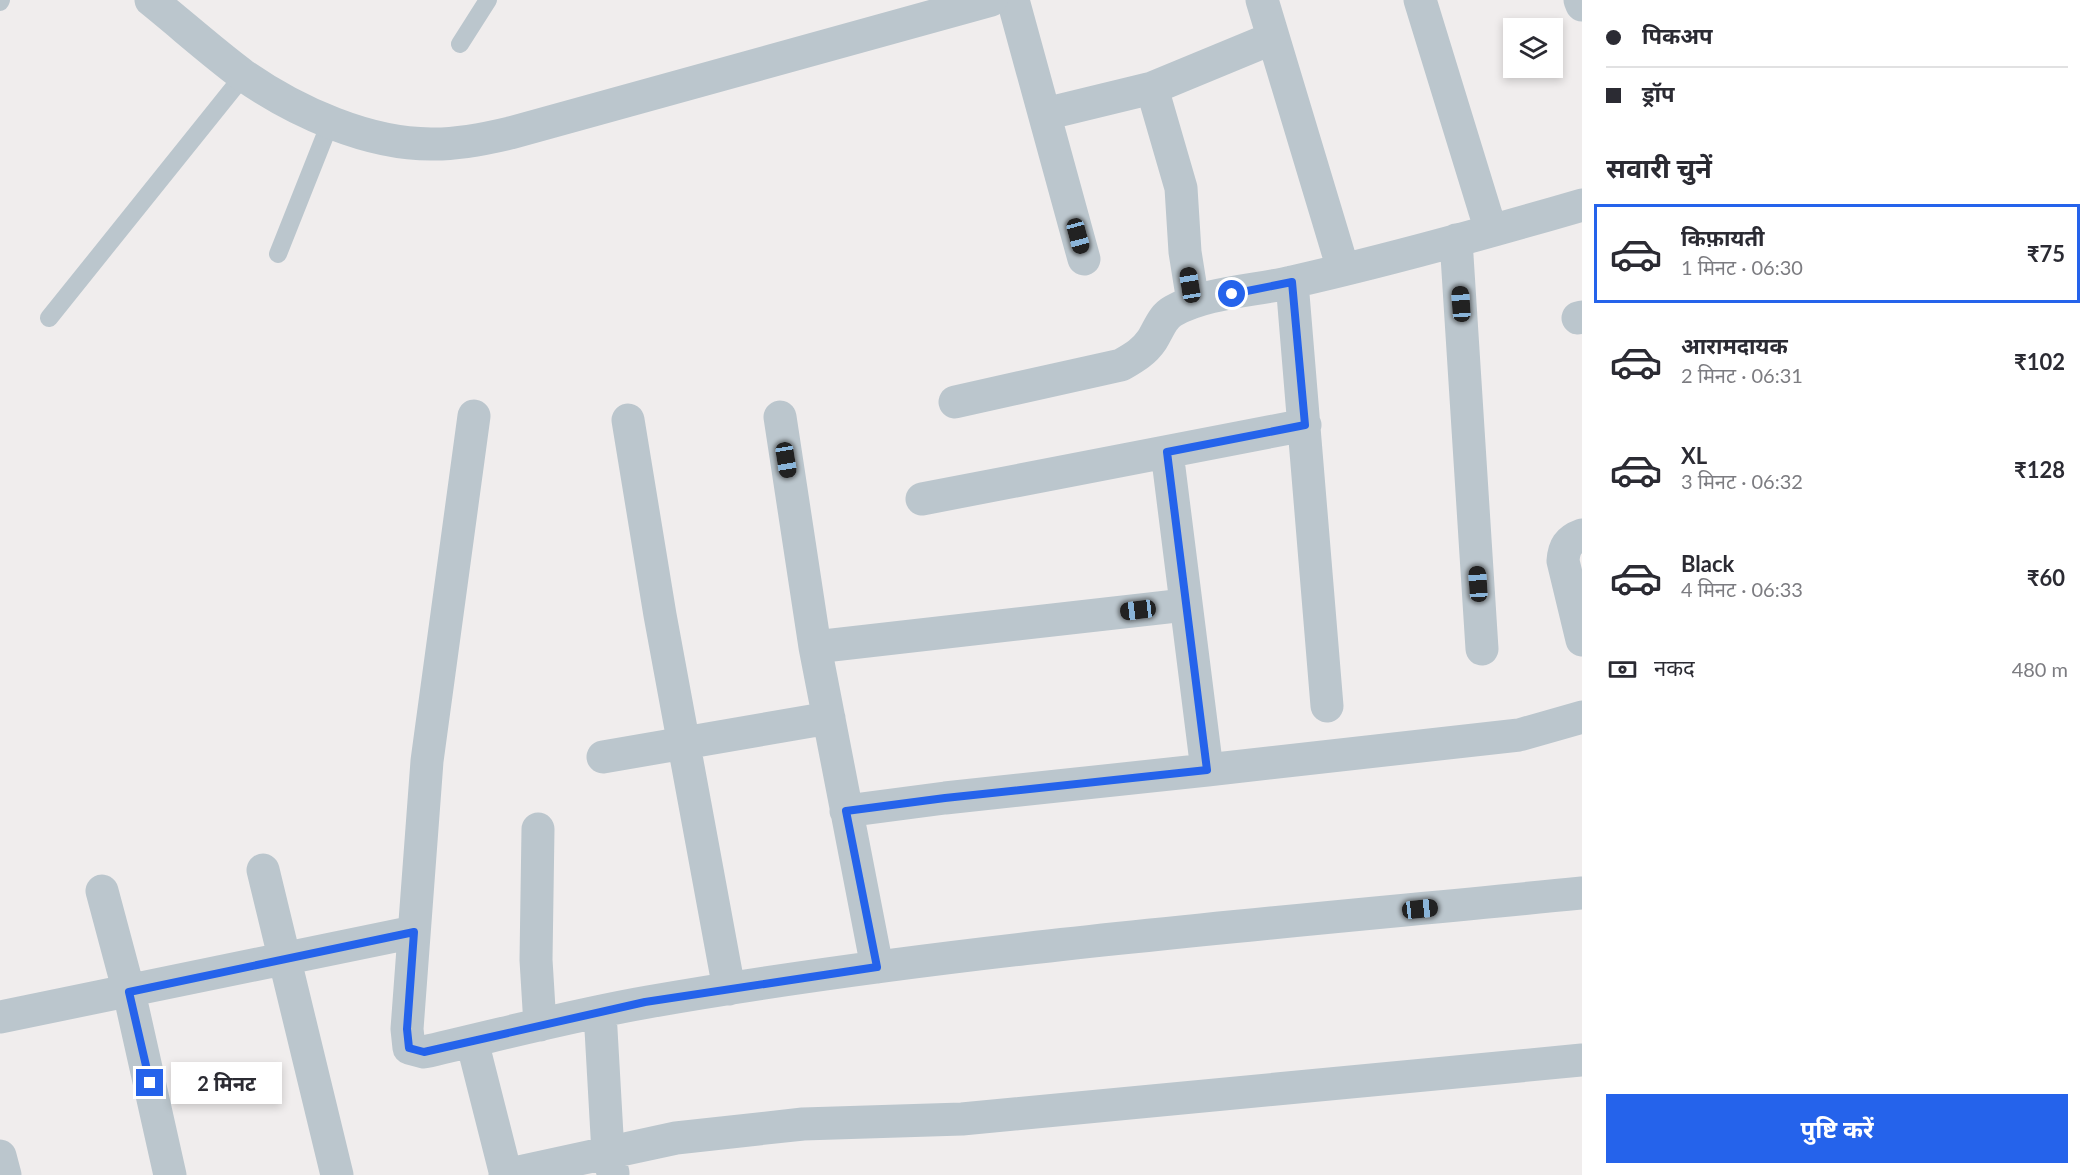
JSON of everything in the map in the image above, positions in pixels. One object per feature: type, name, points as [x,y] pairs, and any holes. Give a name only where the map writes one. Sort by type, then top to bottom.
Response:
[{"type":"street","points":[[151,0],[244,75],[281,98],[330,123],[380,139],[432,144],[469,142],[510,133],[991,0]]},
{"type":"street","points":[[1013,0],[1084,258]]},
{"type":"street","points":[[1262,0],[1343,269]]},
{"type":"street","points":[[1420,0],[1491,231]]},
{"type":"street","points":[[1580,0],[1582,5]]},
{"type":"street","points":[[1045,114],[1152,88],[1273,38]]},
{"type":"street","points":[[1152,88],[1181,188],[1185,252],[1193,302]]},
{"type":"street","points":[[955,402],[1121,365],[1138,356],[1152,339],[1160,323],[1171,312],[1193,302],[1292,282],[1582,205]]},
{"type":"street","points":[[1456,240],[1482,649]]},
{"type":"street","points":[[1292,282],[1327,706]]},
{"type":"street","points":[[474,416],[427,761],[407,1029],[409,1048],[424,1052],[645,1002],[877,967],[1011,950],[1582,892]]},
{"type":"street","points":[[780,417],[815,647],[877,967]]},
{"type":"street","points":[[628,420],[729,989]]},
{"type":"street","points":[[922,499],[1305,425]]},
{"type":"street","points":[[1167,452],[1207,770]]},
{"type":"street","points":[[1582,535],[1572,538],[1564,549],[1563,561],[1582,640]]},
{"type":"street","points":[[815,647],[1185,605]]},
{"type":"street","points":[[846,811],[945,798],[1519,735],[1582,717]]},
{"type":"street","points":[[603,757],[828,718]]},
{"type":"street","points":[[538,829],[536,960],[540,1025]]},
{"type":"street","points":[[262,870],[337,1175]]},
{"type":"street","points":[[102,891],[129,992],[170,1175]]},
{"type":"street","points":[[0,1017],[414,932]]},
{"type":"street","points":[[600,1012],[611,1164]]},
{"type":"street","points":[[472,1041],[506,1175],[611,1164],[676,1138],[803,1124],[962,1119],[1582,1060]]},
{"type":"street","points":[[0,1156],[5,1175]]},
{"type":"lane","points":[[460,44],[488,0]]},
{"type":"lane","points":[[49,318],[244,75]]},
{"type":"lane","points":[[278,254],[330,123]]},
{"type":"route","points":[[150,1083],[129,992],[414,932],[407,1029],[409,1048],[424,1052],[645,1002],[877,967],[846,811],[1207,770],[1167,452],[1305,425],[1292,282],[1232,294]]}]
